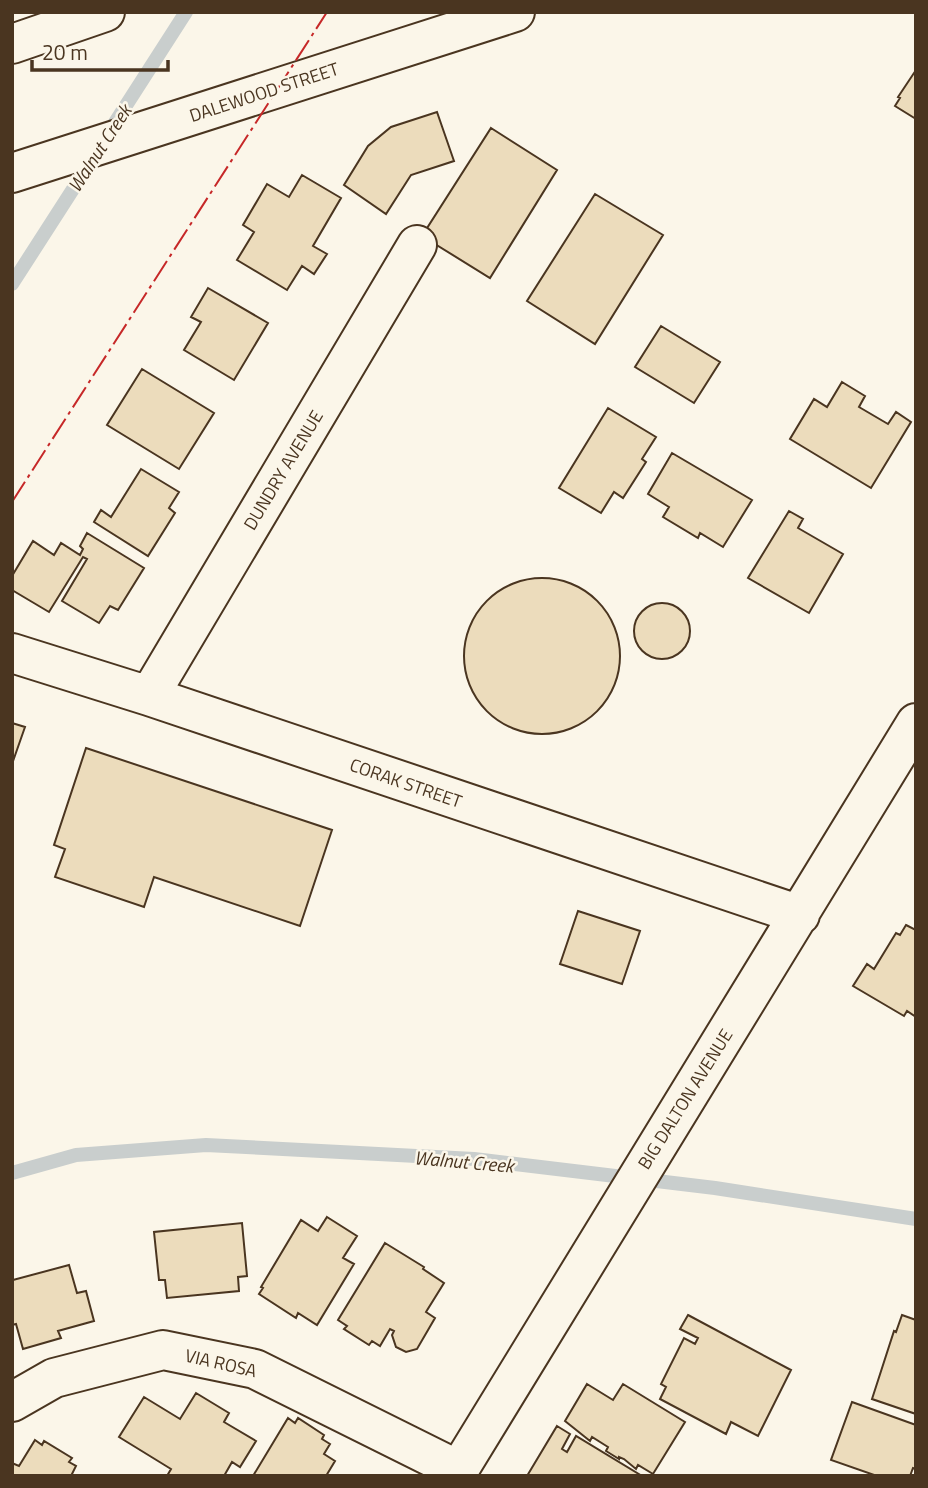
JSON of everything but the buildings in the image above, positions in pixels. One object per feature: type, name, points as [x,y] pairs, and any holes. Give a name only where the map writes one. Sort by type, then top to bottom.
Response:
[{"type":"main road","points":[[12,44],[105,12]]},
{"type":"main road","name":"DALEWOOD STREET","points":[[12,173],[515,12]]},
{"type":"main road","name":"DUNDRY AVENUE","points":[[149,696],[417,245]]},
{"type":"main road","name":"CORAK STREET","points":[[12,653],[149,696],[800,915]]},
{"type":"main road","name":"BIG DALTON AVENUE","points":[[457,1473],[916,723]]},
{"type":"main road","name":"VIA ROSA","points":[[12,1402],[54,1378],[163,1350],[255,1369],[457,1473]]},
{"type":"waterway","name":"Walnut Creek","points":[[107,135],[186,12]]},
{"type":"waterway","name":"Walnut Creek","points":[[12,284],[95,155]]},
{"type":"waterway","name":"Walnut Creek","points":[[12,1173],[76,1155],[206,1145],[474,1159],[715,1188],[916,1219]]},
{"type":"power","points":[[12,502],[327,12]]}]
